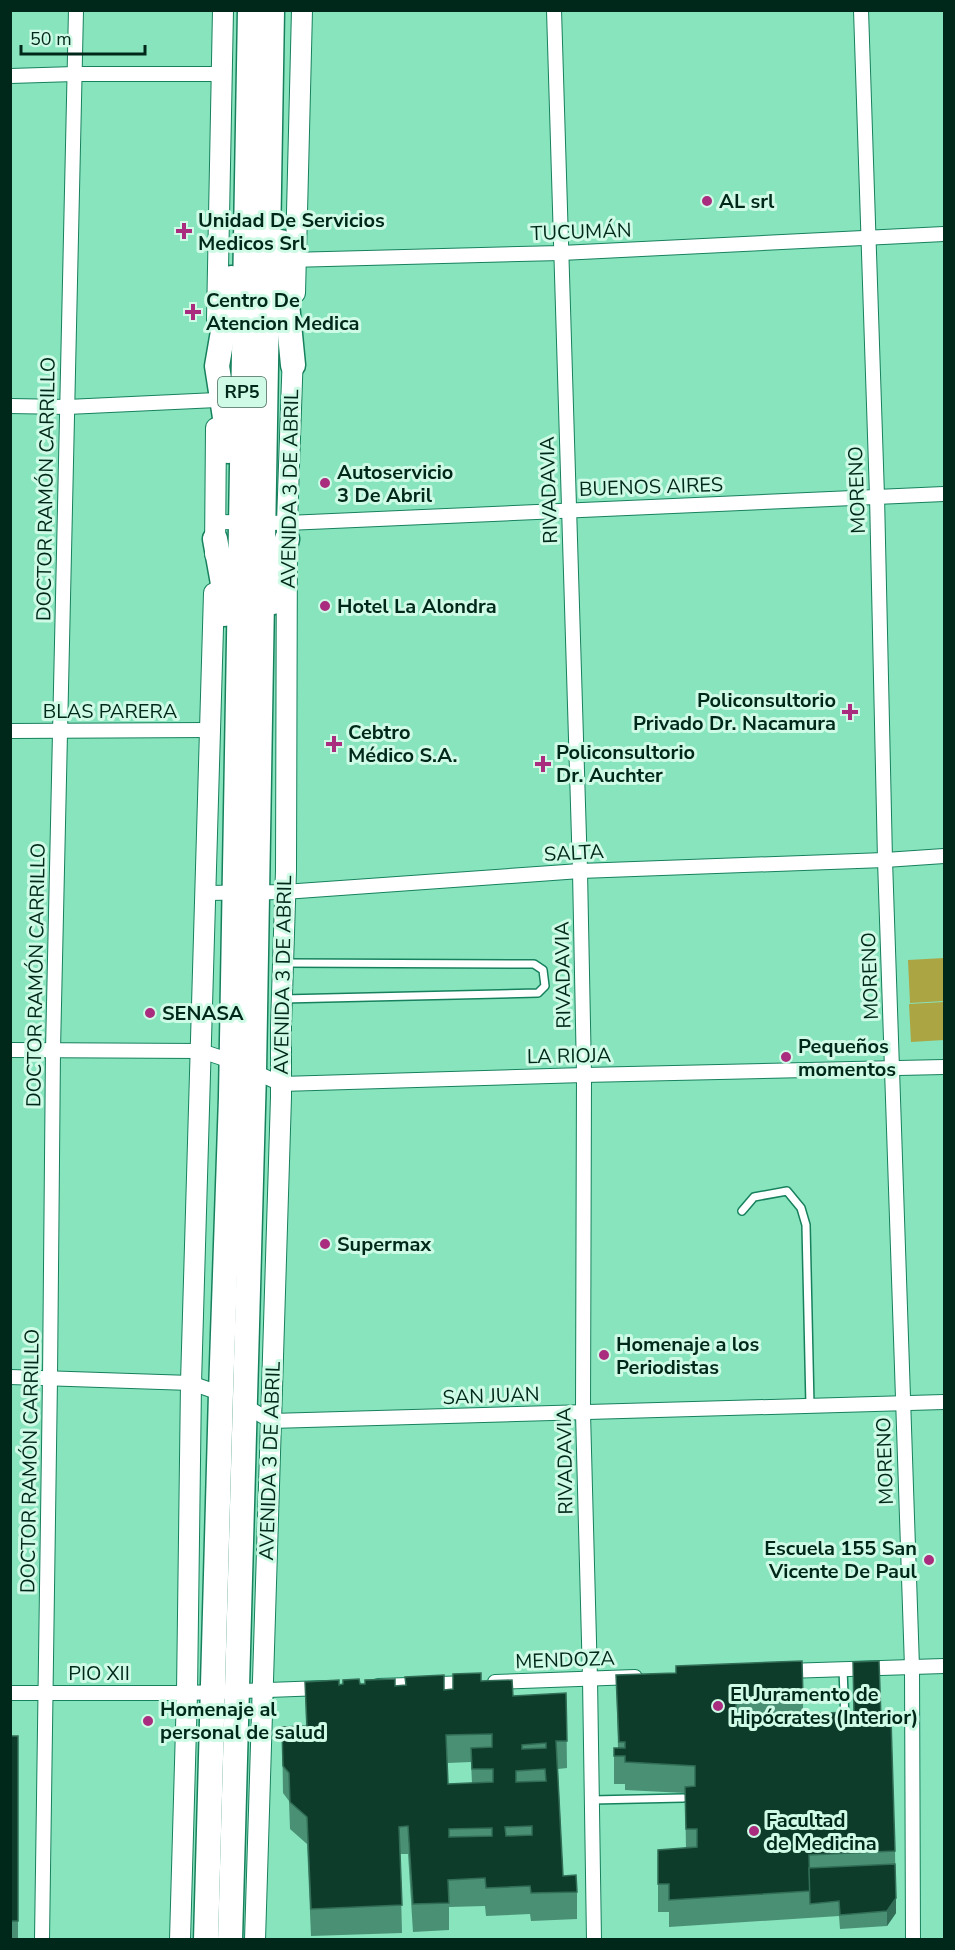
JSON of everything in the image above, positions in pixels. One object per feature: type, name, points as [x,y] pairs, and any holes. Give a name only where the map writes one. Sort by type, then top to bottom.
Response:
[{"type":"highway","points":[[247,793],[225,679],[224,589],[232,526],[228,437],[217,366],[230,291],[257,261],[260,63],[250,10]]},
{"type":"highway","points":[[272,10],[260,63],[233,224],[257,261],[293,365]]},
{"type":"highway","name":"AVENIDA 3 DE ABRIL","points":[[230,1940],[221,1393],[231,1061],[245,892],[258,871],[247,793],[232,526],[257,261]]},
{"type":"highway","points":[[247,793],[269,687],[275,586],[287,531]]},
{"type":"highway","name":"AVENIDA 3 DE ABRIL","points":[[206,1940],[244,1404],[254,1072],[245,892]]},
{"type":"main road","name":"AVENIDA 3 DE ABRIL","points":[[223,10],[221,74],[257,261]]},
{"type":"main road","name":"AVENIDA 3 DE ABRIL","points":[[257,261],[302,10]]},
{"type":"main road","name":"AVENIDA 3 DE ABRIL","points":[[255,1940],[284,963],[287,531],[293,365]]},
{"type":"main road","name":"AVENIDA 3 DE ABRIL","points":[[180,1940],[187,1693],[191,1383],[210,730],[232,526],[217,400],[217,366]]},
{"type":"street","name":"DOCTOR RAMÓN CARRILLO","points":[[42,1940],[53,1050],[62,731],[76,10]]},
{"type":"street","name":"RIVADAVIA","points":[[554,10],[580,871],[584,1075],[583,1413],[594,1940]]},
{"type":"street","name":"MORENO","points":[[861,10],[877,496],[885,860],[912,1667],[913,1940]]},
{"type":"street","points":[[10,76],[221,74]]},
{"type":"street","name":"TUCUMÁN","points":[[257,261],[561,253],[945,234]]},
{"type":"street","points":[[10,406],[67,407],[217,400]]},
{"type":"street","name":"BUENOS AIRES","points":[[232,526],[287,531],[570,510],[945,494]]},
{"type":"street","name":"BLAS PARERA","points":[[10,731],[210,730]]},
{"type":"street","name":"SALTA","points":[[205,893],[284,892],[580,871],[945,856]]},
{"type":"street","name":"LA RIOJA","points":[[10,1050],[201,1051],[231,1061],[281,1084],[945,1067]]},
{"type":"street","points":[[10,1377],[191,1383],[221,1393],[271,1421]]},
{"type":"street","name":"SAN JUAN","points":[[271,1421],[945,1402]]},
{"type":"street","points":[[774,1672],[945,1666]]},
{"type":"street","name":"MENDOZA","points":[[368,1687],[648,1676]]},
{"type":"street","points":[[187,1693],[333,1688]]},
{"type":"street","name":"PIO XII","points":[[10,1693],[187,1693]]},
{"type":"lane","points":[[283,999],[538,993],[545,986],[543,970],[534,964],[284,963]]},
{"type":"lane","points":[[742,1211],[754,1197],[787,1191],[801,1208],[806,1225],[810,1406]]},
{"type":"lane","points":[[843,1669],[846,1729]]},
{"type":"lane","points":[[592,1800],[683,1798]]},
{"type":"shaded area","points":[[944,958],[944,1001],[910,1003],[908,960]]},
{"type":"shaded area","points":[[944,1002],[944,1040],[911,1042],[909,1004]]},
{"type":"building","name":"Facultad de Medicina","points":[[802,1661],[803,1697],[736,1698],[736,1716],[854,1712],[853,1662],[879,1661],[881,1719],[891,1719],[895,1851],[809,1855],[810,1891],[669,1900],[669,1884],[658,1884],[658,1850],[697,1847],[697,1829],[686,1829],[685,1787],[695,1786],[695,1766],[625,1762],[625,1756],[614,1756],[614,1748],[625,1748],[625,1742],[619,1742],[616,1675],[676,1673],[676,1666]]},
{"type":"building","points":[[481,1673],[481,1681],[512,1680],[513,1696],[566,1693],[567,1741],[556,1741],[563,1876],[576,1875],[577,1892],[531,1893],[530,1886],[486,1888],[485,1878],[448,1880],[449,1903],[413,1904],[408,1826],[399,1827],[402,1905],[311,1909],[307,1817],[290,1802],[289,1773],[283,1766],[282,1727],[307,1726],[305,1682],[339,1680],[339,1685],[343,1684],[343,1680],[359,1679],[360,1684],[365,1684],[365,1680],[395,1679],[395,1686],[406,1685],[405,1677],[444,1675],[444,1690],[453,1689],[453,1674]],"holes":[[[492,1734],[492,1747],[471,1748],[472,1769],[493,1769],[493,1782],[448,1784],[446,1735]],[[546,1743],[546,1748],[522,1749],[522,1745]],[[545,1769],[546,1781],[516,1782],[516,1771]],[[532,1826],[532,1835],[506,1836],[505,1827]],[[492,1828],[492,1836],[449,1837],[449,1829]]]},
{"type":"building","points":[[10,1736],[18,1736],[18,1921],[10,1921]]},
{"type":"building","points":[[895,1864],[896,1898],[887,1911],[840,1915],[839,1901],[810,1904],[809,1868]]},
{"type":"place","name":"AL srl","points":[[707,201]]},
{"type":"place","name":"Unidad De Servicios Medicos Srl","points":[[184,231]]},
{"type":"place","name":"Centro De Atencion Medica","points":[[193,312]]},
{"type":"place","name":"Autoservicio 3 De Abril","points":[[325,483]]},
{"type":"place","name":"Hotel La Alondra","points":[[325,606]]},
{"type":"place","name":"Policonsultorio Privado Dr. Nacamura","points":[[850,712]]},
{"type":"place","name":"Cebtro Médico S.A.","points":[[334,744]]},
{"type":"place","name":"Policonsultorio Dr. Auchter","points":[[543,764]]},
{"type":"place","name":"SENASA","points":[[150,1013]]},
{"type":"place","name":"Pequeños momentos","points":[[786,1057]]},
{"type":"place","name":"Supermax","points":[[325,1244]]},
{"type":"place","name":"Homenaje a los Periodistas","points":[[604,1355]]},
{"type":"place","name":"Escuela 155 San Vicente De Paul","points":[[929,1560]]},
{"type":"place","name":"El Juramento de Hipócrates (Interior)","points":[[718,1706]]},
{"type":"place","name":"Homenaje al personal de salud","points":[[148,1721]]},
{"type":"place","name":"Facultad de Medicina","points":[[754,1831]]}]
